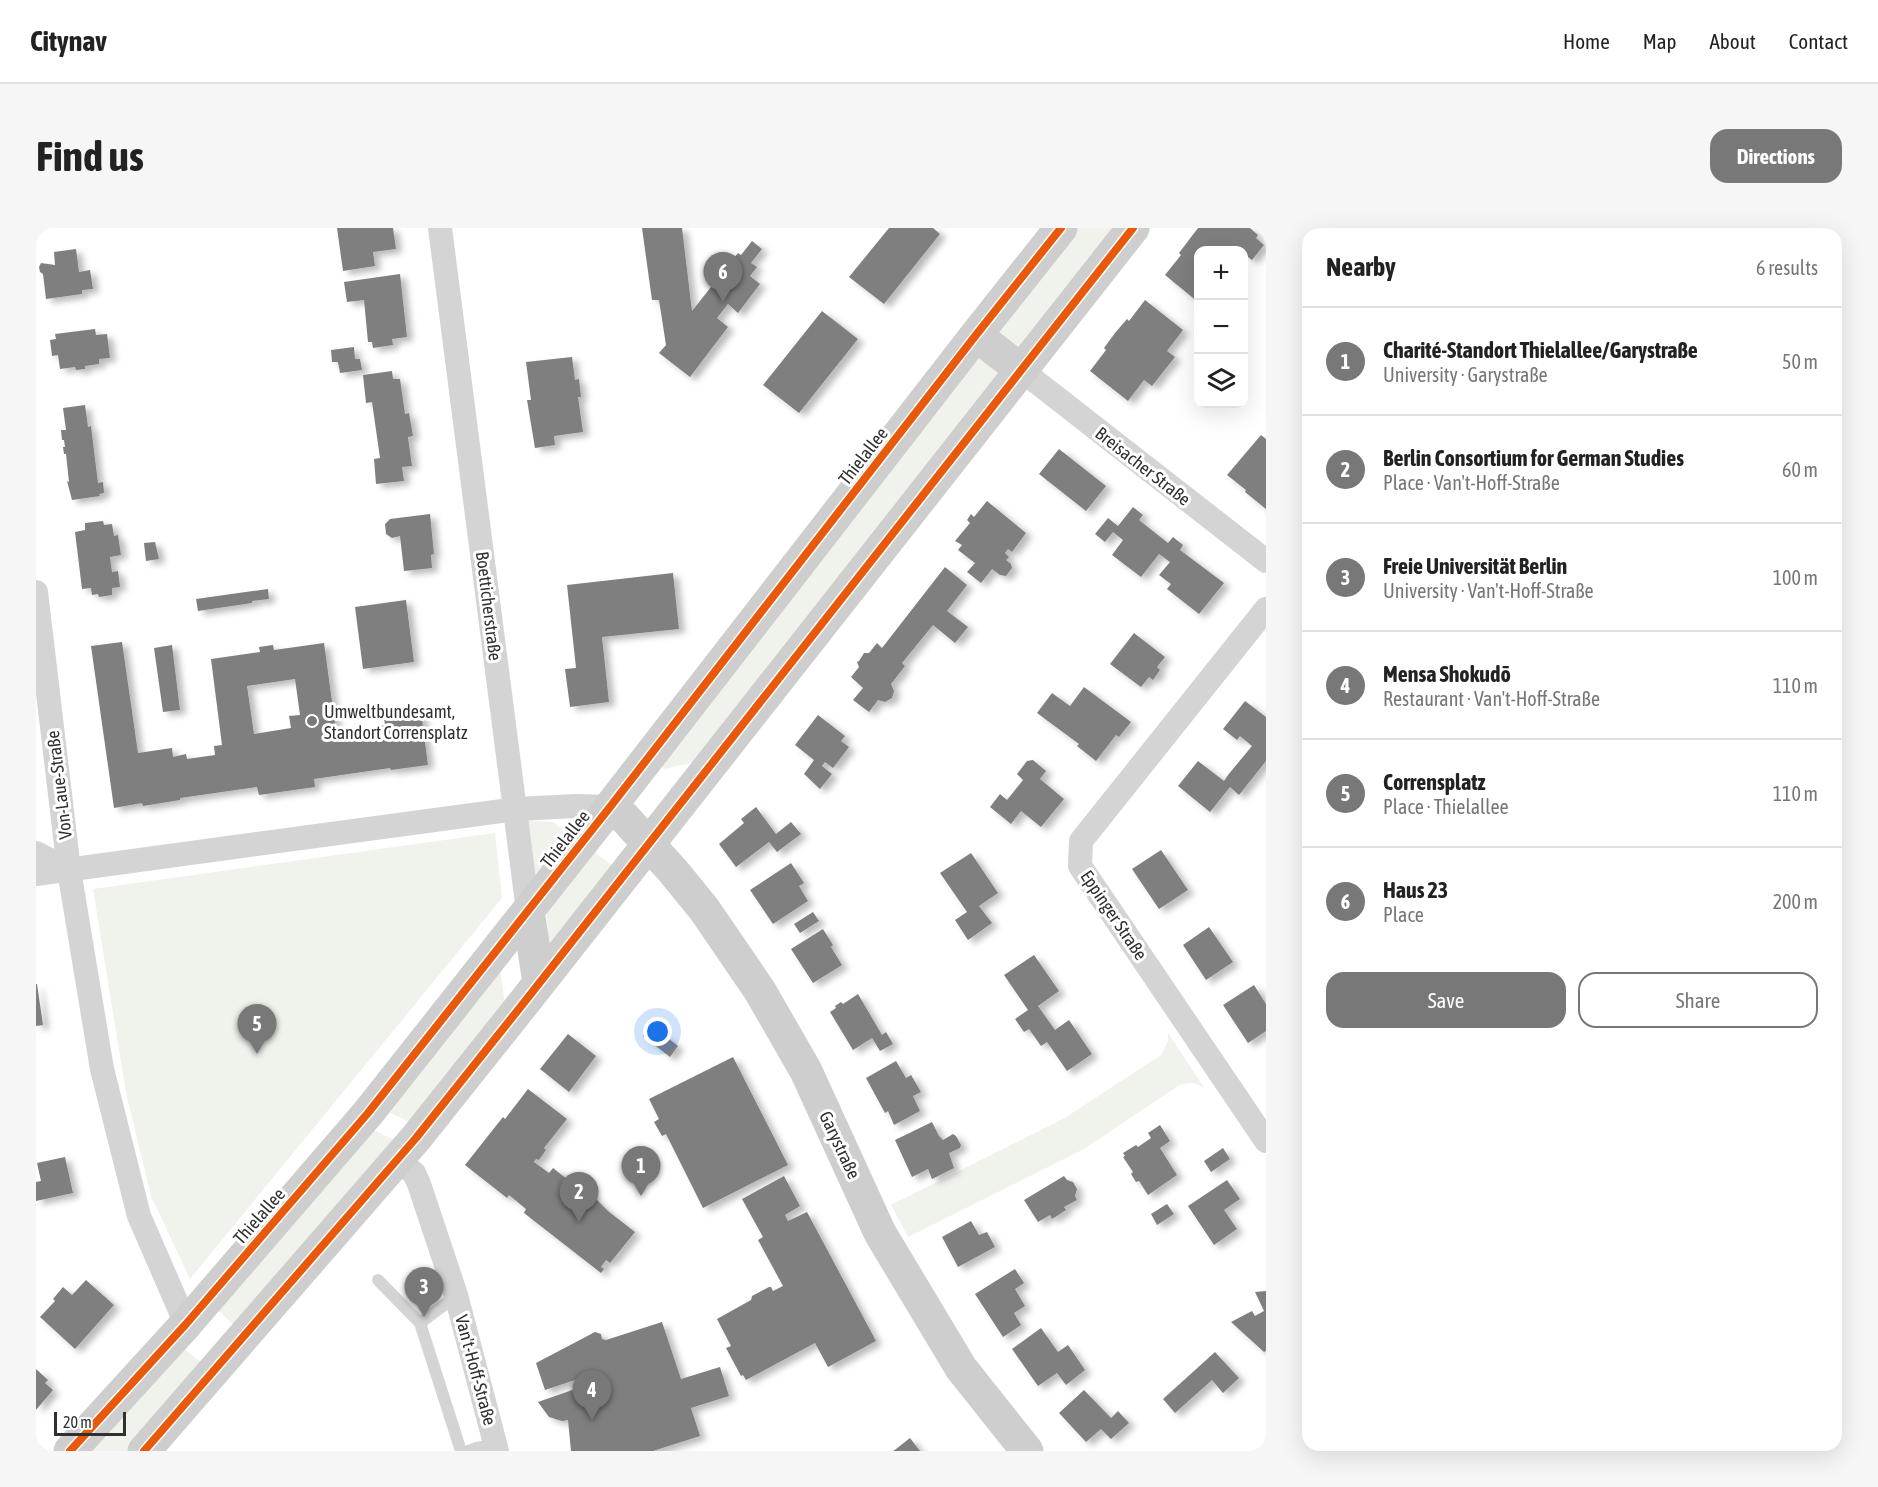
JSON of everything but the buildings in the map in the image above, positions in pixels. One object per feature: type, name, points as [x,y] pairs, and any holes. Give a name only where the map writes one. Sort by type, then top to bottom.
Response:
[{"type":"main road","name":"Thielallee","points":[[70,1451],[186,1324],[368,1113],[610,807],[1061,228]]},
{"type":"main road","points":[[144,1451],[397,1160],[1133,228]]},
{"type":"main road","points":[[976,335],[1021,370]]},
{"type":"main road","name":"Garystraße","points":[[610,807],[623,816],[648,843],[704,909],[760,991],[806,1071],[880,1233],[961,1368],[1027,1451]]},
{"type":"main road","name":"Boetticherstraße","points":[[528,911],[539,983]]},
{"type":"main road","points":[[186,1324],[224,1358]]},
{"type":"street","name":"Boetticherstraße","points":[[440,228],[528,911]]},
{"type":"street","name":"Breisacher Straße","points":[[1021,370],[1266,561]]},
{"type":"street","name":"Von-Laue-Straße","points":[[36,592],[69,870],[102,1069],[139,1216],[186,1324]]},
{"type":"street","name":"Eppinger Straße","points":[[1266,609],[1081,841],[1080,866],[1266,1141]]},
{"type":"street","points":[[36,874],[516,809],[610,807]]},
{"type":"street","points":[[36,853],[69,870]]},
{"type":"street","name":"Van't-Hoff-Straße","points":[[397,1160],[414,1173],[419,1184],[456,1294],[497,1448]]},
{"type":"lane","points":[[378,1280],[420,1323],[461,1451]]},
{"type":"lane","points":[[420,1323],[456,1294]]},
{"type":"lane","points":[[468,1451],[476,1448],[497,1448]]},
{"type":"shaded area","points":[[1076,228],[1117,228],[1019,353],[994,337]]},
{"type":"shaded area","points":[[979,352],[1006,370],[695,762],[664,769],[659,764]]},
{"type":"shaded area","points":[[527,820],[553,822],[568,834],[533,877]]},
{"type":"shaded area","points":[[495,833],[502,898],[190,1279],[151,1196],[126,1093],[93,889]]},
{"type":"shaded area","points":[[592,850],[613,866],[549,947],[546,908]]},
{"type":"shaded area","points":[[500,966],[505,1006],[412,1123],[384,1110]]},
{"type":"shaded area","points":[[1168,1033],[1205,1089],[1192,1083],[1178,1086],[1084,1149],[908,1237],[891,1205],[1063,1119],[1161,1055],[1168,1041]]},
{"type":"shaded area","points":[[371,1129],[397,1141],[236,1327],[216,1308]]},
{"type":"shaded area","points":[[183,1348],[204,1365],[128,1451],[91,1451]]},
{"type":"cycle path","points":[[70,1451],[186,1324],[368,1113],[610,807],[1061,228]]},
{"type":"cycle path","points":[[144,1451],[416,1138],[1133,228]]},
{"type":"place","name":"Haus 23","points":[[723,302]]},
{"type":"place","name":"Umweltbundesamt, Standort Corrensplatz","points":[[312,721]]},
{"type":"place","name":"Corrensplatz","points":[[257,1054]]},
{"type":"place","name":"Charité-Standort Thielallee/Garystraße","points":[[641,1196]]},
{"type":"place","name":"Berlin Consortium for German Studies","points":[[579,1222]]},
{"type":"place","name":"Freie Universität Berlin","points":[[424,1317]]},
{"type":"place","name":"Mensa Shokudō","points":[[592,1420]]}]
